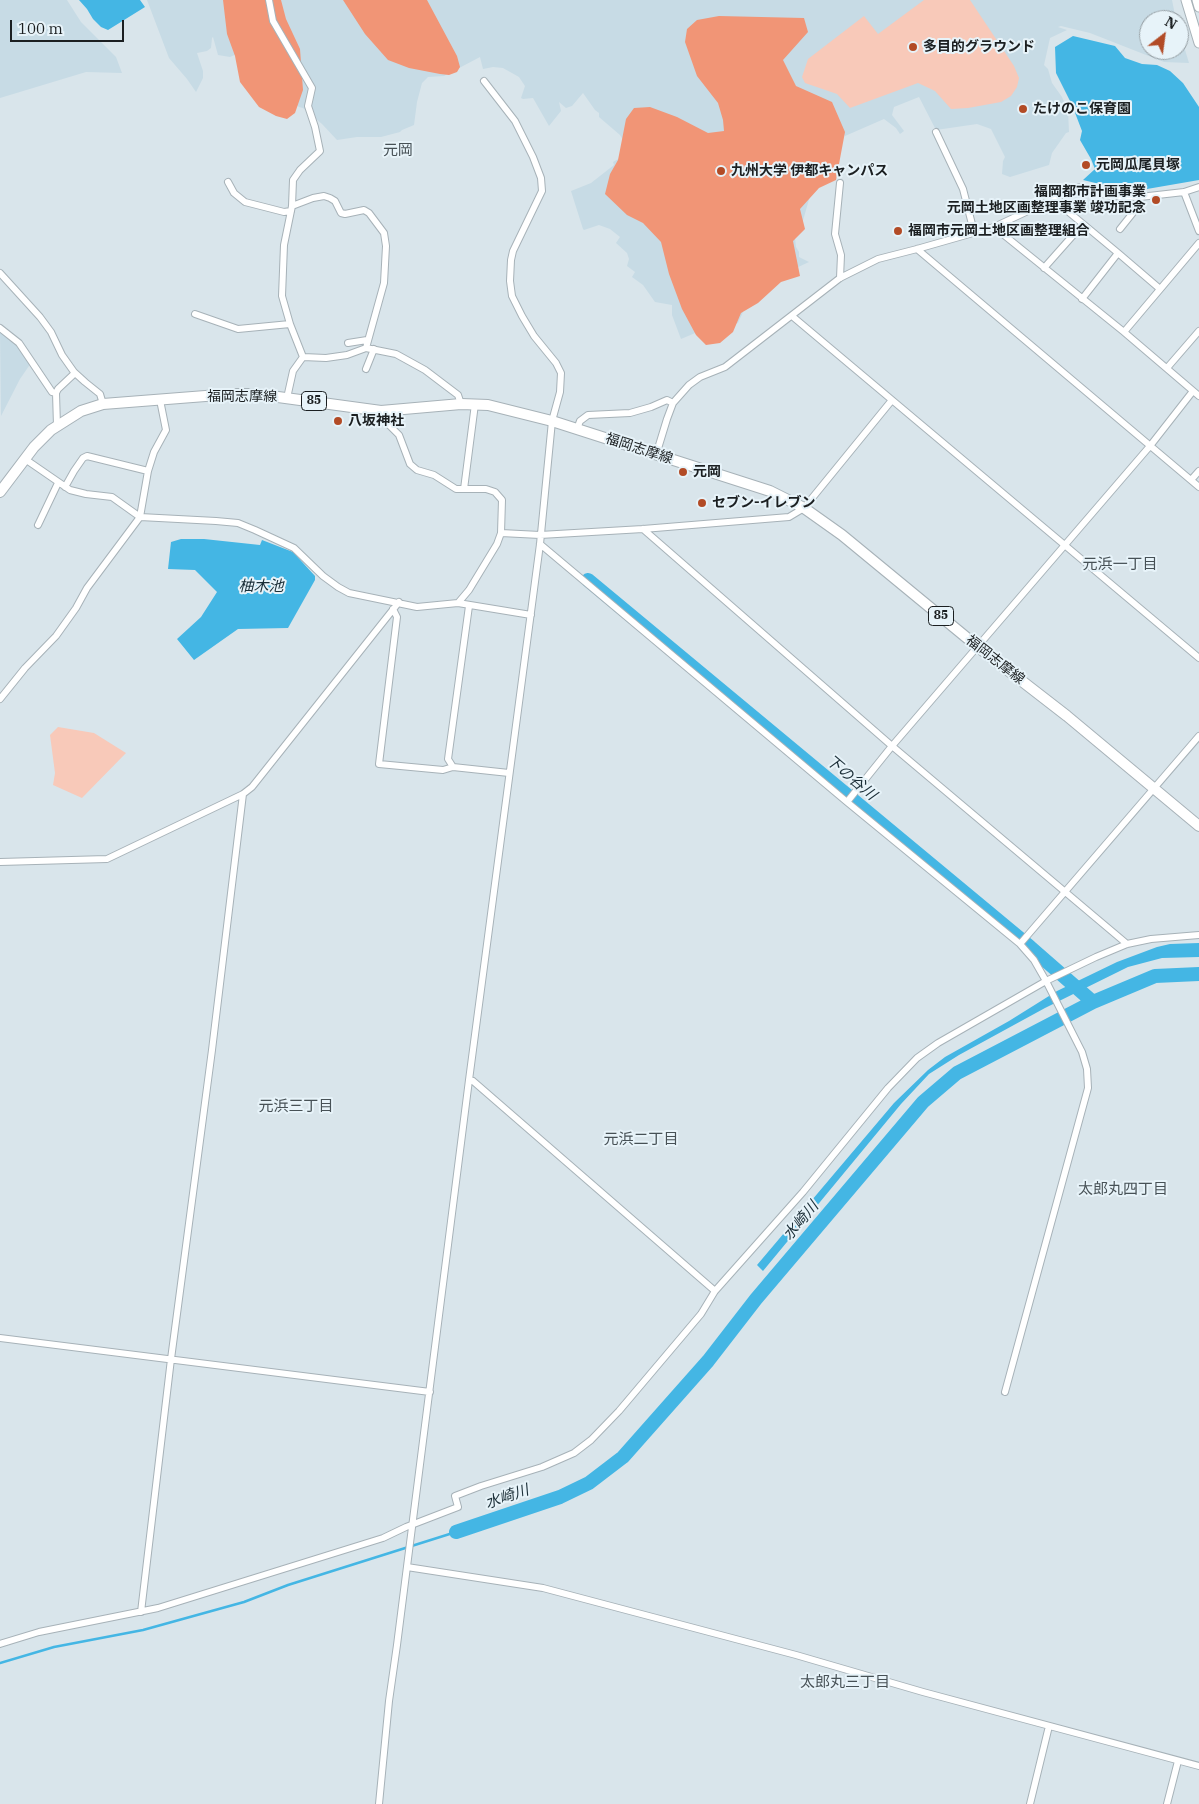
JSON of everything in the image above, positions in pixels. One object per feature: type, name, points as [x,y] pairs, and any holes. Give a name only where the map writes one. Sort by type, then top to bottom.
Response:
[{"type":"main road","points":[[1186,0],[1199,43]]},
{"type":"main road","points":[[1197,0],[1199,7]]},
{"type":"main road","name":"福岡志摩線","points":[[0,492],[42,439],[57,426],[81,411],[103,404],[232,394],[256,394],[382,411],[475,404],[512,410],[552,420],[770,491],[804,508],[842,535],[978,647],[1068,716],[1199,826]]},
{"type":"street","points":[[269,0],[273,20],[312,88],[308,106],[316,127],[320,151],[300,170],[293,180],[292,209],[284,245],[282,296],[290,324],[303,357]]},
{"type":"street","points":[[379,1804],[389,1701],[540,544],[552,420],[560,392],[561,373],[556,363],[534,336],[522,316],[512,296],[510,281],[510,260],[542,191],[541,178],[515,121],[484,80]]},
{"type":"street","points":[[936,132],[963,189],[974,232]]},
{"type":"street","points":[[228,182],[234,193],[245,202],[284,212],[313,198],[324,196],[335,202],[341,213],[345,214],[364,210],[369,213],[384,233],[386,246],[384,283],[366,348]]},
{"type":"street","points":[[840,183],[835,234],[841,256],[840,278]]},
{"type":"street","points":[[656,455],[666,419],[680,394],[700,377],[725,367],[840,278],[878,259],[917,250],[994,227],[1079,187],[1110,196],[1140,197],[1184,192],[1199,187]]},
{"type":"street","points":[[1184,192],[1199,231]]},
{"type":"street","points":[[1120,229],[1136,210],[1140,197]]},
{"type":"street","points":[[1053,199],[1160,289]]},
{"type":"street","points":[[1044,268],[1083,224]]},
{"type":"street","points":[[994,227],[1168,368],[1199,396]]},
{"type":"street","points":[[1124,332],[1199,242]]},
{"type":"street","points":[[917,250],[1199,487]]},
{"type":"street","points":[[1082,299],[1118,253]]},
{"type":"street","points":[[0,273],[40,317],[75,373],[100,394],[103,404]]},
{"type":"street","points":[[195,314],[238,329],[290,324]]},
{"type":"street","points":[[792,316],[1199,658]]},
{"type":"street","points":[[0,328],[19,343],[52,392],[56,394]]},
{"type":"street","points":[[1168,368],[1199,331]]},
{"type":"street","points":[[348,343],[367,340]]},
{"type":"street","points":[[303,357],[326,358],[347,355],[366,348],[374,348],[396,354],[425,370],[458,395],[461,404]]},
{"type":"street","points":[[366,369],[374,348]]},
{"type":"street","points":[[287,398],[293,371],[303,357]]},
{"type":"street","points":[[57,426],[56,394],[58,389],[75,373]]},
{"type":"street","points":[[847,802],[892,746],[1150,446],[1193,391]]},
{"type":"street","points":[[0,699],[25,668],[56,636],[76,608],[87,588],[140,517],[148,471],[154,452],[166,430],[160,400]]},
{"type":"street","points":[[577,428],[580,421],[588,415],[630,413],[667,400],[673,404]]},
{"type":"street","points":[[501,533],[540,535],[789,517],[804,508],[892,400]]},
{"type":"street","points":[[464,489],[475,404]]},
{"type":"street","points":[[382,411],[383,419],[399,435],[410,464],[417,470],[434,475],[456,489],[486,489],[495,492],[502,500],[501,533],[497,544],[469,590],[458,603]]},
{"type":"street","points":[[65,488],[74,471],[83,458],[87,456],[148,471]]},
{"type":"street","points":[[25,459],[65,488],[86,494],[112,497],[140,517],[238,523],[294,548],[323,576],[349,593],[417,607],[458,603],[531,616]]},
{"type":"street","points":[[1191,480],[1199,471]]},
{"type":"street","points":[[38,525],[58,483]]},
{"type":"street","points":[[643,529],[892,746],[1127,944]]},
{"type":"street","points":[[540,544],[847,802],[1022,942],[1048,983],[1082,1052],[1087,1069],[1088,1088],[1005,1392]]},
{"type":"street","points":[[0,862],[107,859],[243,794],[252,787],[399,602]]},
{"type":"street","points":[[453,766],[448,759],[469,606]]},
{"type":"street","points":[[393,609],[397,616],[379,764],[443,770],[453,766],[509,773]]},
{"type":"street","points":[[1022,942],[1199,736]]},
{"type":"street","points":[[141,1612],[243,794]]},
{"type":"street","points":[[0,1644],[39,1632],[158,1608],[383,1538],[458,1507],[455,1496],[560,1460],[574,1453],[591,1440],[619,1411],[701,1314],[715,1291],[803,1192],[888,1088],[903,1072],[938,1042],[1048,983],[1065,971],[1127,944],[1151,939],[1199,935]]},
{"type":"street","points":[[469,1080],[474,1081],[715,1291]]},
{"type":"street","points":[[0,1338],[430,1392]]},
{"type":"street","points":[[407,1567],[543,1588],[796,1655],[1199,1766]]},
{"type":"street","points":[[1030,1804],[1049,1726]]},
{"type":"street","points":[[1167,1804],[1178,1761]]},
{"type":"shaded area","points":[[0,0],[67,0],[81,22],[116,57],[122,73],[86,72],[0,98]]},
{"type":"shaded area","name":"九州大学 伊都キャンパス","points":[[147,0],[1172,0],[1174,10],[1139,10],[1139,52],[1090,33],[1061,26],[1058,27],[1067,30],[1050,38],[1044,65],[1048,69],[1052,83],[1062,97],[1068,111],[1069,132],[1066,133],[1052,153],[1049,165],[1010,177],[1002,174],[1005,157],[991,129],[977,124],[936,130],[919,97],[894,107],[892,115],[904,131],[900,134],[896,128],[884,119],[845,136],[828,109],[835,168],[838,174],[821,175],[814,182],[800,231],[795,238],[799,257],[809,262],[742,298],[743,312],[738,323],[735,324],[733,317],[681,339],[672,315],[672,305],[655,302],[643,285],[632,277],[635,272],[627,266],[629,259],[627,253],[616,243],[620,237],[610,229],[599,225],[583,229],[571,191],[591,183],[614,165],[613,162],[630,152],[620,135],[599,117],[599,113],[583,93],[572,106],[566,108],[559,102],[561,111],[549,126],[533,98],[521,98],[525,86],[519,77],[503,68],[483,69],[480,57],[444,76],[428,77],[422,83],[414,125],[400,132],[381,137],[357,137],[337,140],[322,124],[303,108],[299,107],[241,52],[230,57],[218,55],[213,37],[211,48],[197,53],[203,71],[203,78],[196,92],[169,58]]},
{"type":"shaded area","points":[[223,0],[281,0],[286,19],[300,49],[303,90],[295,113],[287,119],[276,116],[259,107],[240,82],[235,56],[227,34]]},
{"type":"shaded area","points":[[343,0],[427,0],[457,56],[460,67],[457,72],[449,75],[440,74],[409,68],[388,60],[365,34]]},
{"type":"shaded area","name":"多目的グラウンド","points":[[924,0],[970,0],[1014,66],[1019,78],[1017,87],[1011,96],[1001,102],[951,109],[935,91],[918,83],[850,108],[837,94],[805,83],[802,77],[808,59],[864,16],[878,34]]},
{"type":"shaded area","points":[[719,16],[804,18],[808,32],[783,60],[796,86],[832,102],[845,132],[836,180],[819,188],[800,209],[805,229],[793,241],[800,276],[781,282],[758,303],[741,313],[733,332],[720,343],[706,345],[696,335],[682,309],[669,274],[661,242],[643,223],[627,215],[605,194],[610,174],[618,160],[626,119],[634,108],[650,107],[677,117],[708,133],[724,131],[718,103],[697,76],[685,42],[687,29],[697,20]]},
{"type":"shaded area","name":"九州大学 伊都キャンパス","points":[[1159,60],[1188,60],[1189,63]]},
{"type":"shaded area","points":[[0,330],[23,351],[31,363],[20,379],[1,416]]},
{"type":"shaded area","points":[[58,727],[94,733],[126,753],[82,798],[53,785],[55,773],[50,735]]},
{"type":"water","points":[[79,0],[140,0],[145,7],[108,30],[101,27],[93,19]]},
{"type":"water","points":[[1073,36],[1115,46],[1125,58],[1142,64],[1157,65],[1170,71],[1183,83],[1199,107],[1199,180],[1147,189],[1108,186],[1083,180],[1095,169],[1080,140],[1082,131],[1072,105],[1056,73],[1055,47]]},
{"type":"water","name":"柚木池","points":[[181,539],[204,539],[260,545],[262,540],[293,552],[315,576],[315,580],[288,628],[238,629],[194,660],[177,639],[201,617],[217,592],[195,570],[168,569],[171,542]]},
{"type":"water","points":[[1199,943],[1199,957],[1162,958],[1128,967],[1045,1008],[959,1055],[929,1074],[901,1104],[763,1271],[757,1265],[894,1103],[928,1070],[945,1057],[1057,991],[1117,962],[1157,947],[1170,944]]},
{"type":"waterway","name":"下の谷川","points":[[588,580],[1030,947],[1093,1002]]},
{"type":"waterway","name":"水崎川","points":[[456,1532],[560,1497],[589,1483],[623,1457],[708,1361],[756,1299],[923,1102],[957,1073],[1093,1002],[1155,976],[1199,974]]},
{"type":"waterway","points":[[0,1663],[54,1647],[143,1630],[244,1602],[288,1585],[456,1532]]},
{"type":"place","name":"多目的グラウンド","points":[[913,47]]},
{"type":"place","name":"たけのこ保育園","points":[[1023,109]]},
{"type":"place","name":"元岡瓜尾貝塚","points":[[1086,165]]},
{"type":"place","name":"九州大学 伊都キャンパス","points":[[721,171]]},
{"type":"place","name":"福岡都市計画事業 元岡土地区画整理事業 竣功記念","points":[[1156,200]]},
{"type":"place","name":"福岡市元岡土地区画整理組合","points":[[898,231]]},
{"type":"place","name":"八坂神社","points":[[338,421]]},
{"type":"place","name":"元岡","points":[[683,472]]},
{"type":"place","name":"セブン-イレブン","points":[[702,503]]},
{"type":"district","name":"元岡","points":[[398,151]]},
{"type":"district","name":"元浜一丁目","points":[[1120,565]]},
{"type":"district","name":"元浜三丁目","points":[[296,1107]]},
{"type":"district","name":"元浜二丁目","points":[[641,1140]]},
{"type":"district","name":"太郎丸四丁目","points":[[1123,1190]]},
{"type":"district","name":"太郎丸三丁目","points":[[845,1683]]}]
